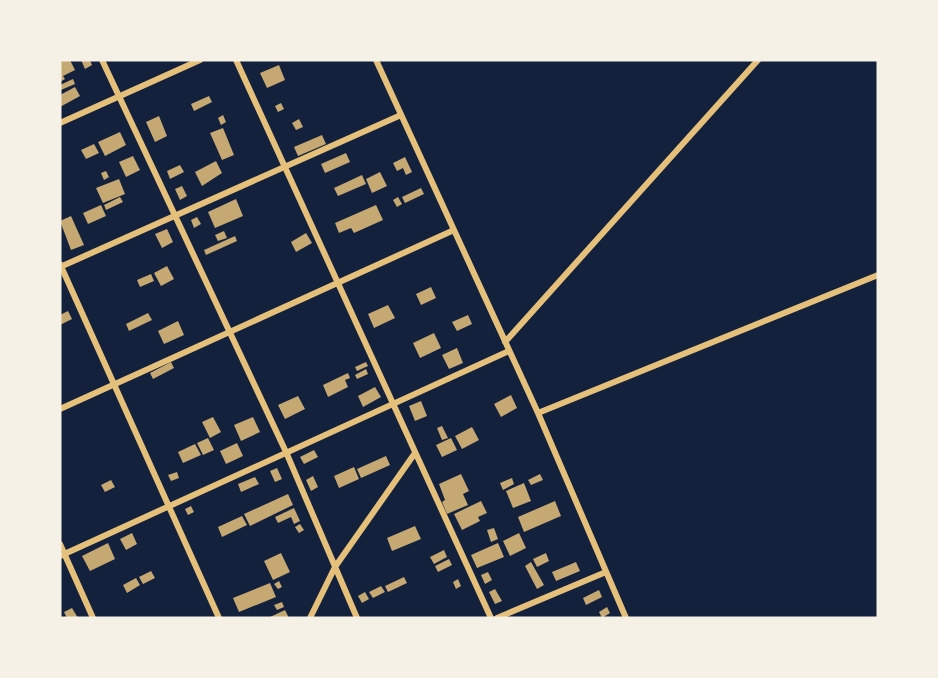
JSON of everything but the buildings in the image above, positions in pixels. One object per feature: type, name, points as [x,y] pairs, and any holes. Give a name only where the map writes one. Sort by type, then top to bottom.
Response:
[{"type":"street","points":[[102,60],[286,452],[357,618]]},
{"type":"street","points":[[60,123],[200,60]]},
{"type":"street","points":[[236,60],[491,618]]},
{"type":"street","points":[[376,60],[538,413],[626,618]]},
{"type":"street","points":[[505,342],[758,60]]},
{"type":"street","points":[[219,618],[60,266],[401,115]]},
{"type":"street","points":[[60,409],[454,230]]},
{"type":"street","points":[[538,413],[878,275]]},
{"type":"street","points":[[62,555],[509,351]]},
{"type":"street","points":[[310,618],[335,567],[415,453]]},
{"type":"street","points":[[60,544],[62,555],[93,618]]},
{"type":"street","points":[[497,618],[606,572]]}]
